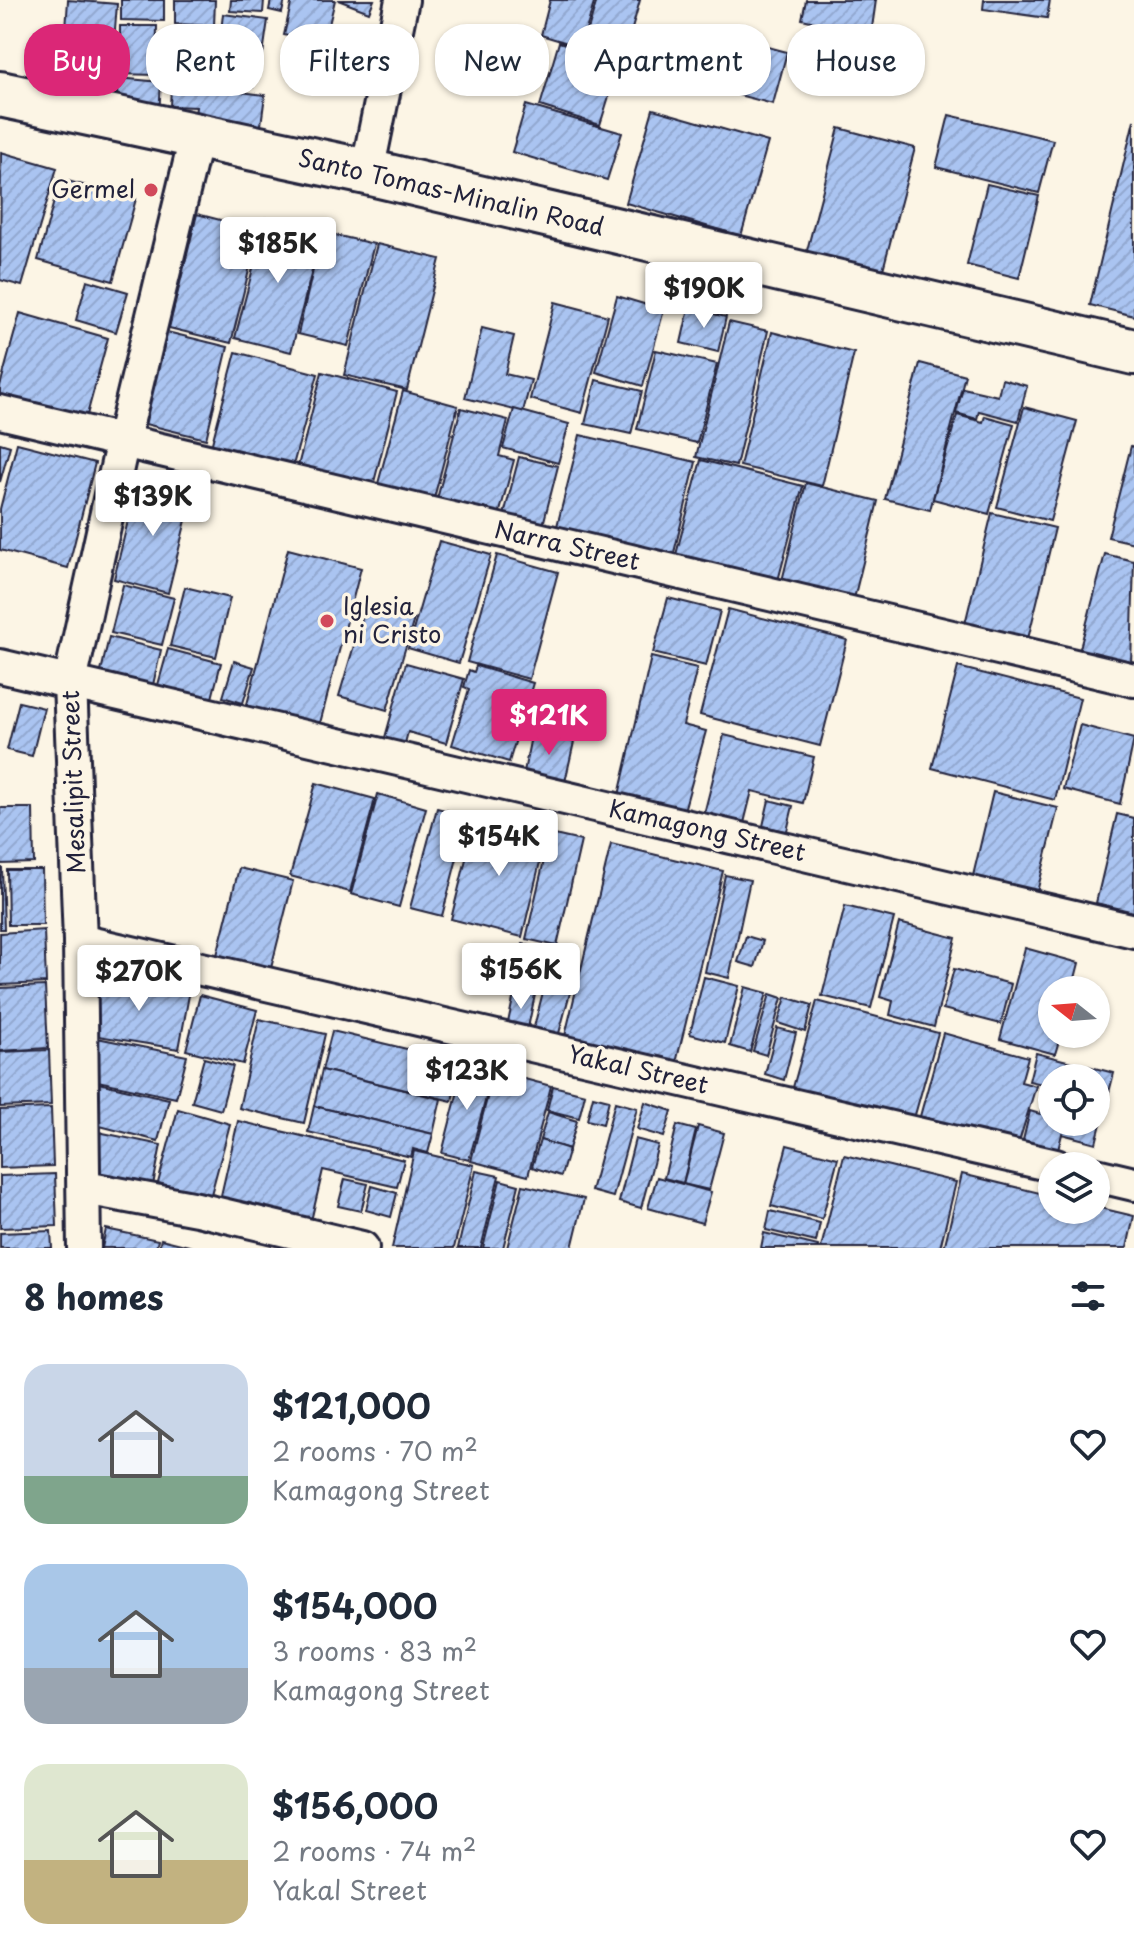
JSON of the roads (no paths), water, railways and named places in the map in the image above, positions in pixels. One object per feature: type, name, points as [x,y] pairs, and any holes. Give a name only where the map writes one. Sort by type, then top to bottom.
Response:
[{"type":"main road","name":"Santo Tomas-Minalin Road","points":[[0,94],[367,172],[1134,352]]},
{"type":"street","points":[[367,172],[402,0]]},
{"type":"street","name":"Mesalipit Street","points":[[84,1248],[80,941],[70,682],[123,440],[196,138]]},
{"type":"street","name":"Narra Street","points":[[0,412],[1134,680]]},
{"type":"street","name":"Kamagong Street","points":[[0,666],[1134,931]]},
{"type":"street","name":"Yakal Street","points":[[80,941],[1038,1162]]},
{"type":"street","points":[[1110,1178],[1134,1184]]},
{"type":"street","points":[[85,1188],[197,1209],[362,1248]]},
{"type":"place","name":"Germel","points":[[151,190]]},
{"type":"place","name":"Iglesia ni Cristo","points":[[327,621]]}]
